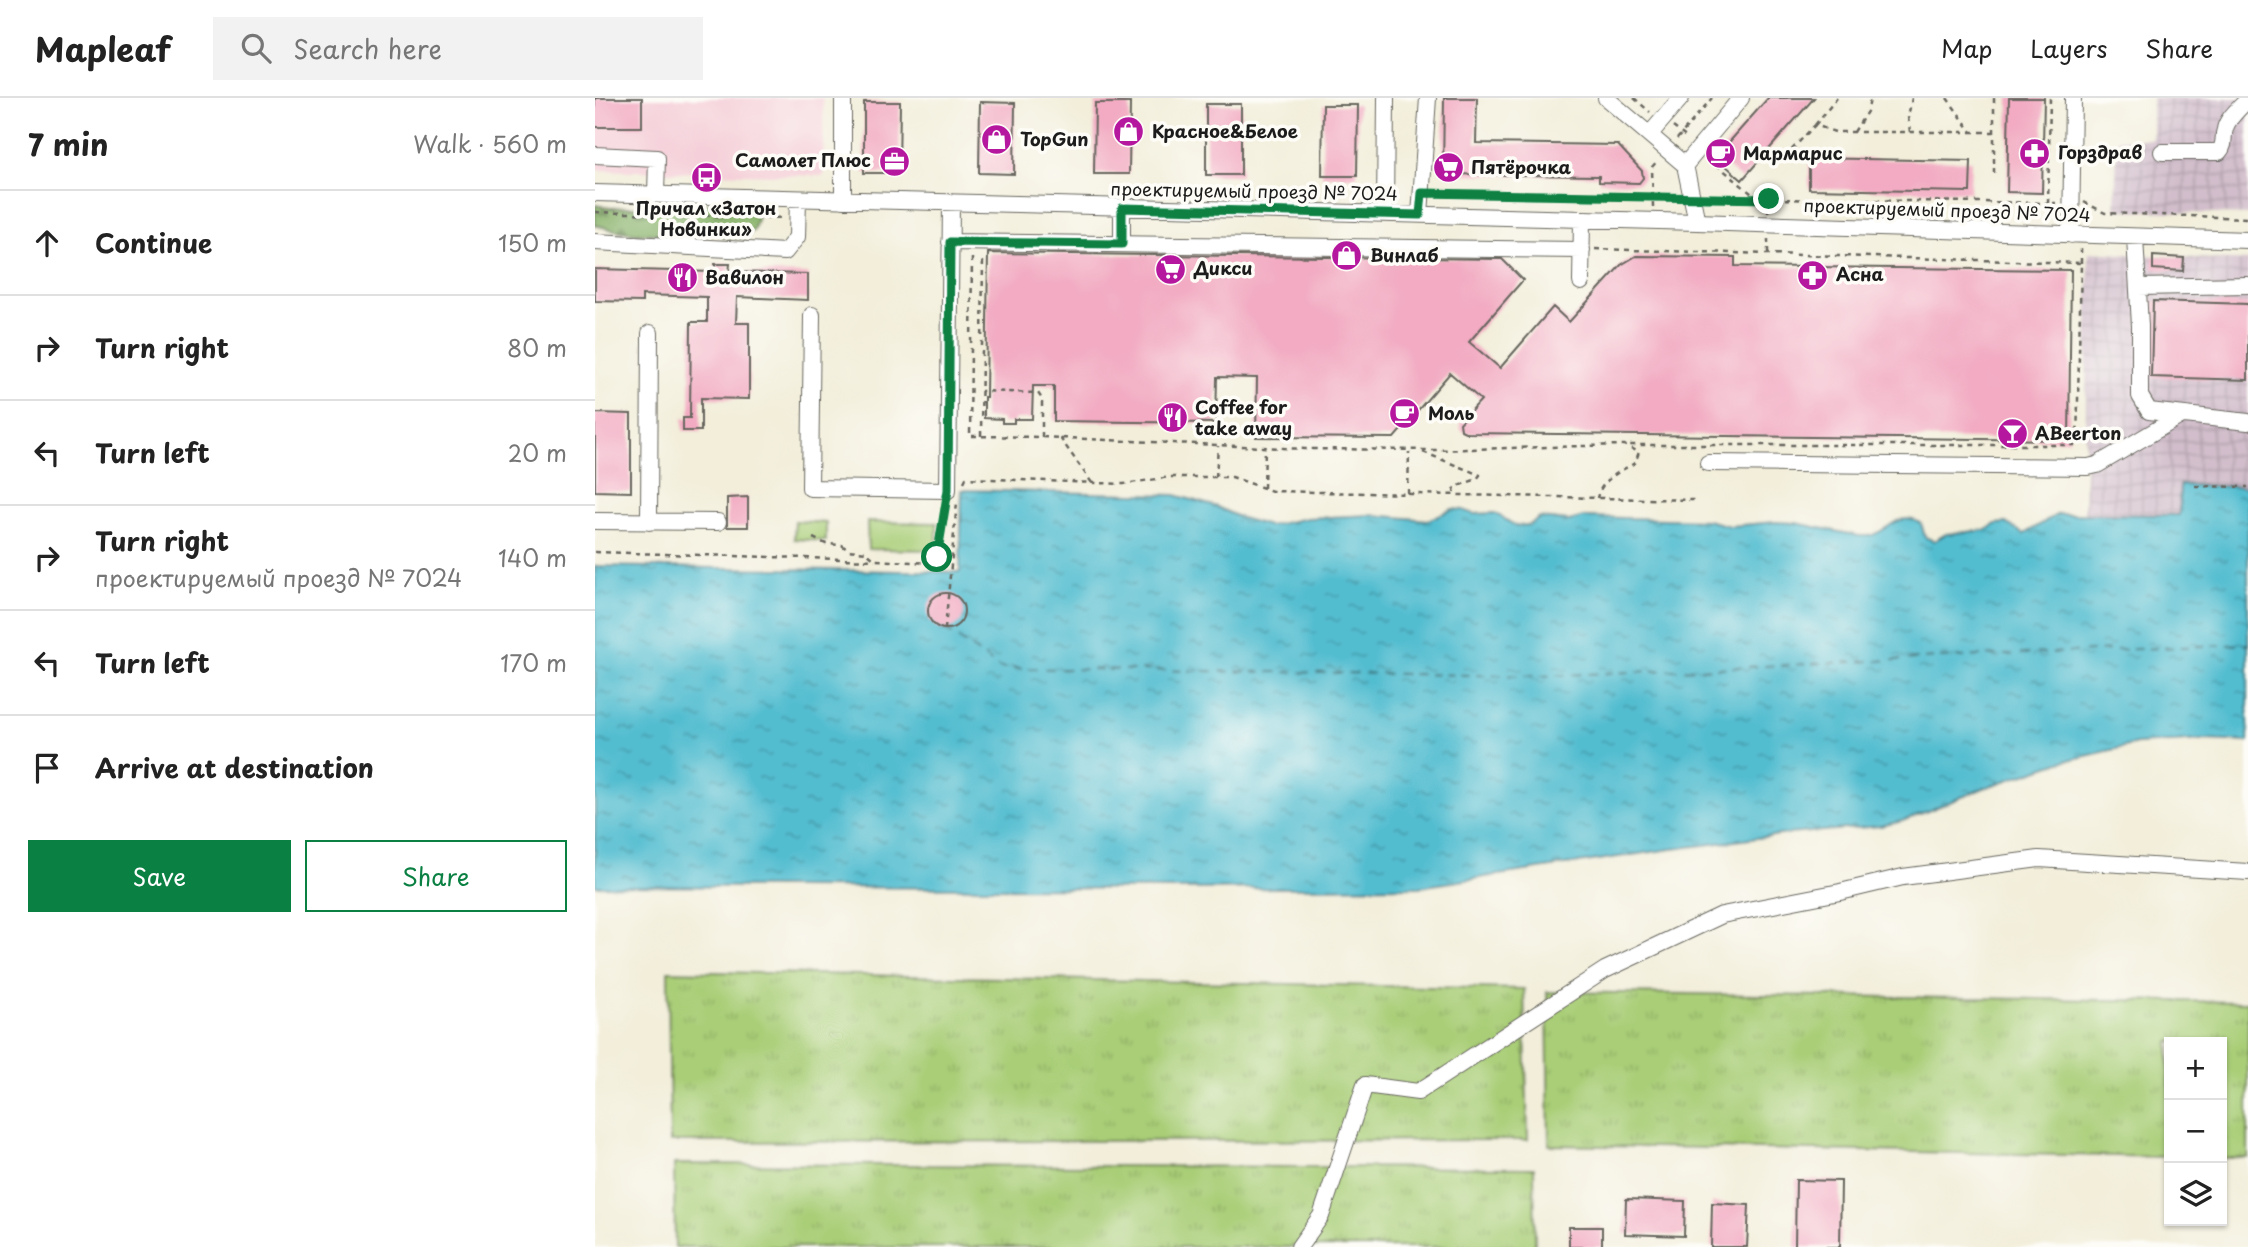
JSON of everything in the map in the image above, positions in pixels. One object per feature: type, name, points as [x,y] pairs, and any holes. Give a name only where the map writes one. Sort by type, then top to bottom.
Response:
[{"type":"street","points":[[843,98],[843,200]]},
{"type":"street","points":[[1385,214],[1386,98]]},
{"type":"street","points":[[1420,215],[1428,98]]},
{"type":"street","points":[[1606,98],[1685,164],[1697,222]]},
{"type":"street","points":[[1650,134],[1681,98]]},
{"type":"street","points":[[1685,164],[1741,98]]},
{"type":"street","points":[[2071,234],[2073,98]]},
{"type":"street","points":[[2162,152],[2219,152],[2224,145],[2227,123],[2248,99]]},
{"type":"street","points":[[595,155],[657,158],[656,194]]},
{"type":"street","name":"проектируемый проезд № 7024","points":[[595,193],[1697,222],[2248,240]]},
{"type":"street","points":[[595,242],[785,252],[797,237],[798,198]]},
{"type":"street","points":[[812,314],[810,488],[956,494],[951,203]]},
{"type":"street","points":[[1122,208],[1122,244]]},
{"type":"street","points":[[1581,282],[1582,219]]},
{"type":"street","points":[[2135,237],[2140,326],[2140,396],[2149,411],[2248,422]]},
{"type":"street","points":[[950,242],[1582,250]]},
{"type":"street","points":[[2138,287],[2248,285]]},
{"type":"street","points":[[649,522],[650,333]]},
{"type":"street","points":[[1708,463],[2088,467],[2182,415]]},
{"type":"street","points":[[595,521],[718,522]]},
{"type":"street","points":[[1299,1247],[1321,1216],[1365,1085],[1418,1092],[1605,970],[1722,915],[1903,877],[2039,859],[2248,872]]},
{"type":"path","points":[[1634,98],[1655,116],[1663,118]]},
{"type":"path","points":[[1784,157],[1837,98]]},
{"type":"path","points":[[1854,132],[1868,110],[1870,98]]},
{"type":"path","points":[[1910,132],[1908,117],[1912,98]]},
{"type":"path","points":[[1947,98],[1972,132]]},
{"type":"path","points":[[1994,98],[1994,173]]},
{"type":"path","points":[[2048,203],[2050,98]]},
{"type":"path","points":[[1815,125],[1835,132],[1994,132]]},
{"type":"path","points":[[1707,155],[1758,199]]},
{"type":"path","points":[[1422,193],[2084,202],[2105,213],[2248,218]]},
{"type":"path","points":[[595,212],[797,218]]},
{"type":"path","points":[[977,243],[970,436],[1409,450],[1624,444],[2077,444],[2081,263],[1664,250],[1582,250]]},
{"type":"path","points":[[977,243],[981,436]]},
{"type":"path","points":[[981,391],[1038,393],[1042,400],[1042,437]]},
{"type":"path","points":[[1060,438],[1092,483]]},
{"type":"path","points":[[1597,498],[1598,491],[1615,474],[1635,463],[1639,452],[1624,444]]},
{"type":"path","points":[[1216,477],[1218,445]]},
{"type":"path","points":[[1264,488],[1265,447]]},
{"type":"path","points":[[1408,494],[1409,450]]},
{"type":"path","points":[[1420,450],[1480,475],[1477,479],[1455,487],[1454,495]]},
{"type":"path","points":[[595,552],[929,563],[937,557],[956,494],[966,478],[1124,484],[1170,477],[1232,477],[1272,491],[1694,500]]},
{"type":"path","points":[[2195,486],[2248,487]]},
{"type":"path","points":[[945,629],[956,494]]},
{"type":"path","points":[[813,538],[826,544],[842,545],[848,550],[866,552],[875,560]]},
{"type":"shaded area","points":[[595,98],[823,98],[824,176],[595,170]]},
{"type":"shaded area","points":[[2152,98],[2248,98],[2248,215],[2115,210],[2117,139],[2152,139]]},
{"type":"shaded area","points":[[2089,252],[2248,261],[2248,487],[2181,485],[2179,515],[2084,514]]},
{"type":"green space","points":[[744,203],[759,211],[754,230],[744,239],[722,237],[712,225],[681,231],[640,234],[595,225],[595,205],[611,208]]},
{"type":"green space","points":[[795,521],[826,523],[826,541],[794,539]]},
{"type":"green space","points":[[867,522],[937,523],[937,550],[868,549]]},
{"type":"green space","points":[[668,971],[1524,989],[1528,1140],[670,1142]]},
{"type":"green space","points":[[1547,992],[2248,1002],[2248,1158],[2227,1158],[2227,1037],[2164,1037],[2164,1157],[1549,1145]]},
{"type":"green space","points":[[674,1164],[1534,1168],[1535,1247],[675,1247]]},
{"type":"water","points":[[2180,485],[2248,487],[2248,742],[2204,740],[2137,744],[2060,762],[1984,788],[1903,821],[1881,826],[1788,834],[1665,850],[1419,887],[1173,889],[595,886],[595,566],[960,572],[962,490],[1175,495],[1268,526],[1307,518],[1373,515],[1428,520],[1452,509],[1474,514],[1495,513],[1516,526],[1529,525],[1540,518],[1569,521],[1584,517],[1707,520],[1730,526],[1796,523],[1869,536],[1905,519],[1921,523],[1925,537],[1934,541],[1946,534],[1986,530],[1996,524],[2006,523],[2024,534],[2058,514],[2179,515]]},
{"type":"building","points":[[595,98],[642,98],[642,127],[595,127]]},
{"type":"building","points":[[1444,98],[1477,98],[1476,143],[1618,145],[1642,171],[1643,178],[1639,183],[1599,182],[1599,176],[1443,174]]},
{"type":"building","points":[[1768,98],[1814,98],[1742,180],[1716,157]]},
{"type":"building","points":[[2009,98],[2044,98],[2042,193],[2007,192]]},
{"type":"building","points":[[864,102],[900,102],[899,173],[864,173]]},
{"type":"building","points":[[980,102],[1015,103],[1014,174],[979,173]]},
{"type":"building","points":[[1095,103],[1130,103],[1129,174],[1094,174]]},
{"type":"building","points":[[1206,104],[1241,104],[1241,175],[1206,175]]},
{"type":"building","points":[[1323,105],[1358,105],[1357,176],[1322,176]]},
{"type":"building","points":[[1809,158],[1971,161],[1970,192],[1809,189]]},
{"type":"building","points":[[988,253],[1502,259],[1523,280],[1469,342],[1500,368],[1553,307],[1569,322],[1621,265],[1636,256],[1735,257],[1735,266],[2071,270],[2069,440],[1467,433],[1461,430],[1460,423],[1481,400],[1450,373],[1394,438],[1256,437],[1257,378],[1217,377],[1216,423],[1054,421],[1054,386],[1033,386],[1032,419],[1014,419],[1014,423],[1002,423],[1002,419],[984,418]]},
{"type":"building","points":[[2153,256],[2184,258],[2183,271],[2153,269]]},
{"type":"building","points":[[715,264],[730,264],[729,272],[808,274],[808,300],[737,297],[736,323],[749,323],[749,399],[701,398],[701,431],[683,431],[683,418],[690,418],[691,322],[707,322],[707,297],[642,295],[642,302],[595,301],[595,269],[715,272]]},
{"type":"building","points":[[2153,301],[2248,304],[2248,380],[2151,377]]},
{"type":"building","points":[[595,413],[631,414],[631,492],[595,491]]},
{"type":"building","points":[[748,497],[748,527],[727,527],[727,498]]},
{"type":"building","points":[[946,593],[959,598],[964,611],[959,624],[946,629],[933,624],[928,611],[933,598]]},
{"type":"building","points":[[1796,1180],[1841,1181],[1840,1247],[1795,1247]]},
{"type":"building","points":[[1626,1199],[1685,1201],[1684,1236],[1625,1234]]},
{"type":"building","points":[[1712,1203],[1749,1205],[1747,1247],[1711,1247]]},
{"type":"building","points":[[1569,1227],[1602,1227],[1602,1247],[1569,1247]]},
{"type":"ferry route","points":[[945,629],[1000,668],[1542,676],[2248,644]]},
{"type":"place","name":"Красное&Белое","points":[[1129,132]]},
{"type":"place","name":"TopGun","points":[[997,140]]},
{"type":"place","name":"Горздрав","points":[[2035,153]]},
{"type":"place","name":"Мармарис","points":[[1720,154]]},
{"type":"place","name":"Самолет Плюс","points":[[894,161]]},
{"type":"place","name":"Пятёрочка","points":[[1448,168]]},
{"type":"place","name":"Причал «Затон Новинки»","points":[[706,178]]},
{"type":"place","name":"Винлаб","points":[[1347,256]]},
{"type":"place","name":"Дикси","points":[[1171,269]]},
{"type":"place","name":"Асна","points":[[1813,275]]},
{"type":"place","name":"Вавилон","points":[[682,278]]},
{"type":"place","name":"Моль","points":[[1405,414]]},
{"type":"place","name":"Coffee for take away","points":[[1172,418]]},
{"type":"place","name":"ABeerton","points":[[2012,434]]},
{"type":"route","points":[[937,557],[948,490],[950,242],[1122,244],[1122,208],[1420,215],[1422,193],[1769,199]]}]
